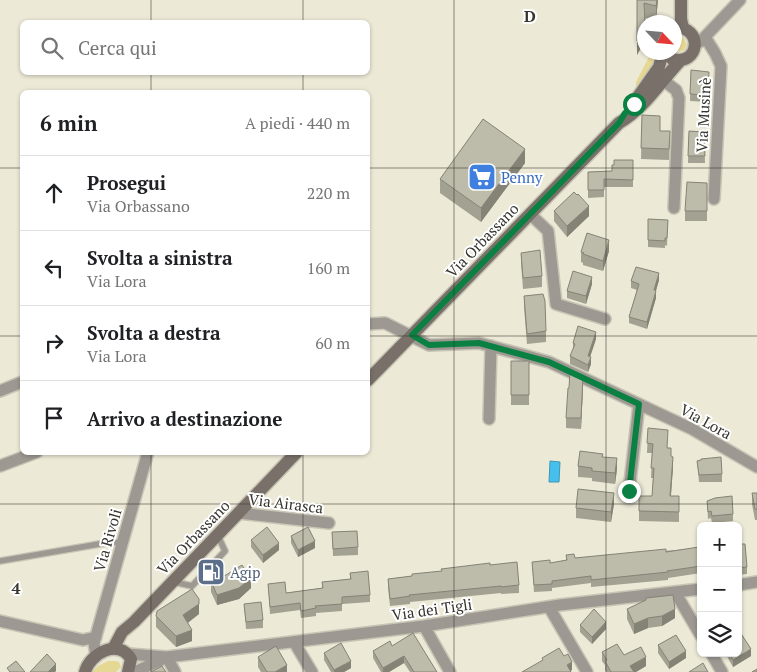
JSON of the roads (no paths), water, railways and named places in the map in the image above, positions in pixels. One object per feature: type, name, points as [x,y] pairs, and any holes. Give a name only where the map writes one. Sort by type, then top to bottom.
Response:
[{"type":"main road","points":[[675,0],[678,15]]},
{"type":"main road","points":[[680,15],[681,0]]},
{"type":"main road","points":[[682,29],[693,37],[695,47]]},
{"type":"main road","name":"Via Orbassano","points":[[619,123],[628,118],[664,81],[680,61],[690,56],[695,47]]},
{"type":"main road","name":"Via Orbassano","points":[[370,378],[619,123],[654,76],[661,60]]},
{"type":"main road","name":"Via Orbassano","points":[[128,672],[131,659],[122,651],[134,622],[294,455]]},
{"type":"main road","points":[[84,670],[96,656],[122,651]]},
{"type":"street","points":[[695,47],[740,0]]},
{"type":"street","points":[[682,28],[707,34]]},
{"type":"street","name":"Via Musinè","points":[[707,34],[721,66],[714,199]]},
{"type":"street","points":[[664,81],[676,90],[679,98],[674,208]]},
{"type":"street","points":[[530,214],[548,231],[556,304],[605,319]]},
{"type":"street","name":"Via Lora","points":[[370,324],[385,323],[429,345],[479,343],[549,362],[692,429],[757,467]]},
{"type":"street","points":[[489,419],[491,346]]},
{"type":"street","points":[[0,391],[20,383]]},
{"type":"street","points":[[629,491],[639,404]]},
{"type":"street","points":[[0,466],[29,455]]},
{"type":"street","name":"Via Rivoli","points":[[96,656],[94,647],[96,637],[147,455]]},
{"type":"street","name":"Via Airasca","points":[[239,513],[329,523]]},
{"type":"street","points":[[742,584],[757,582]]},
{"type":"street","name":"Via dei Tigli","points":[[122,651],[166,657],[424,626],[549,607],[697,589]]},
{"type":"street","points":[[675,592],[697,629]]},
{"type":"street","points":[[549,607],[587,672]]},
{"type":"street","points":[[0,621],[83,640],[96,637],[122,651]]},
{"type":"street","points":[[424,626],[450,672]]},
{"type":"street","points":[[294,642],[312,672]]},
{"type":"street","points":[[166,657],[175,672]]},
{"type":"street","name":"Via dei Tigli","points":[[135,672],[166,657]]},
{"type":"street","points":[[713,657],[722,672]]},
{"type":"lane","points":[[0,561],[111,542],[122,543]]},
{"type":"water","points":[[550,461],[560,462],[559,482],[549,482]]},
{"type":"place","name":"Penny","points":[[482,177]]},
{"type":"place","name":"Agip","points":[[211,572]]}]
